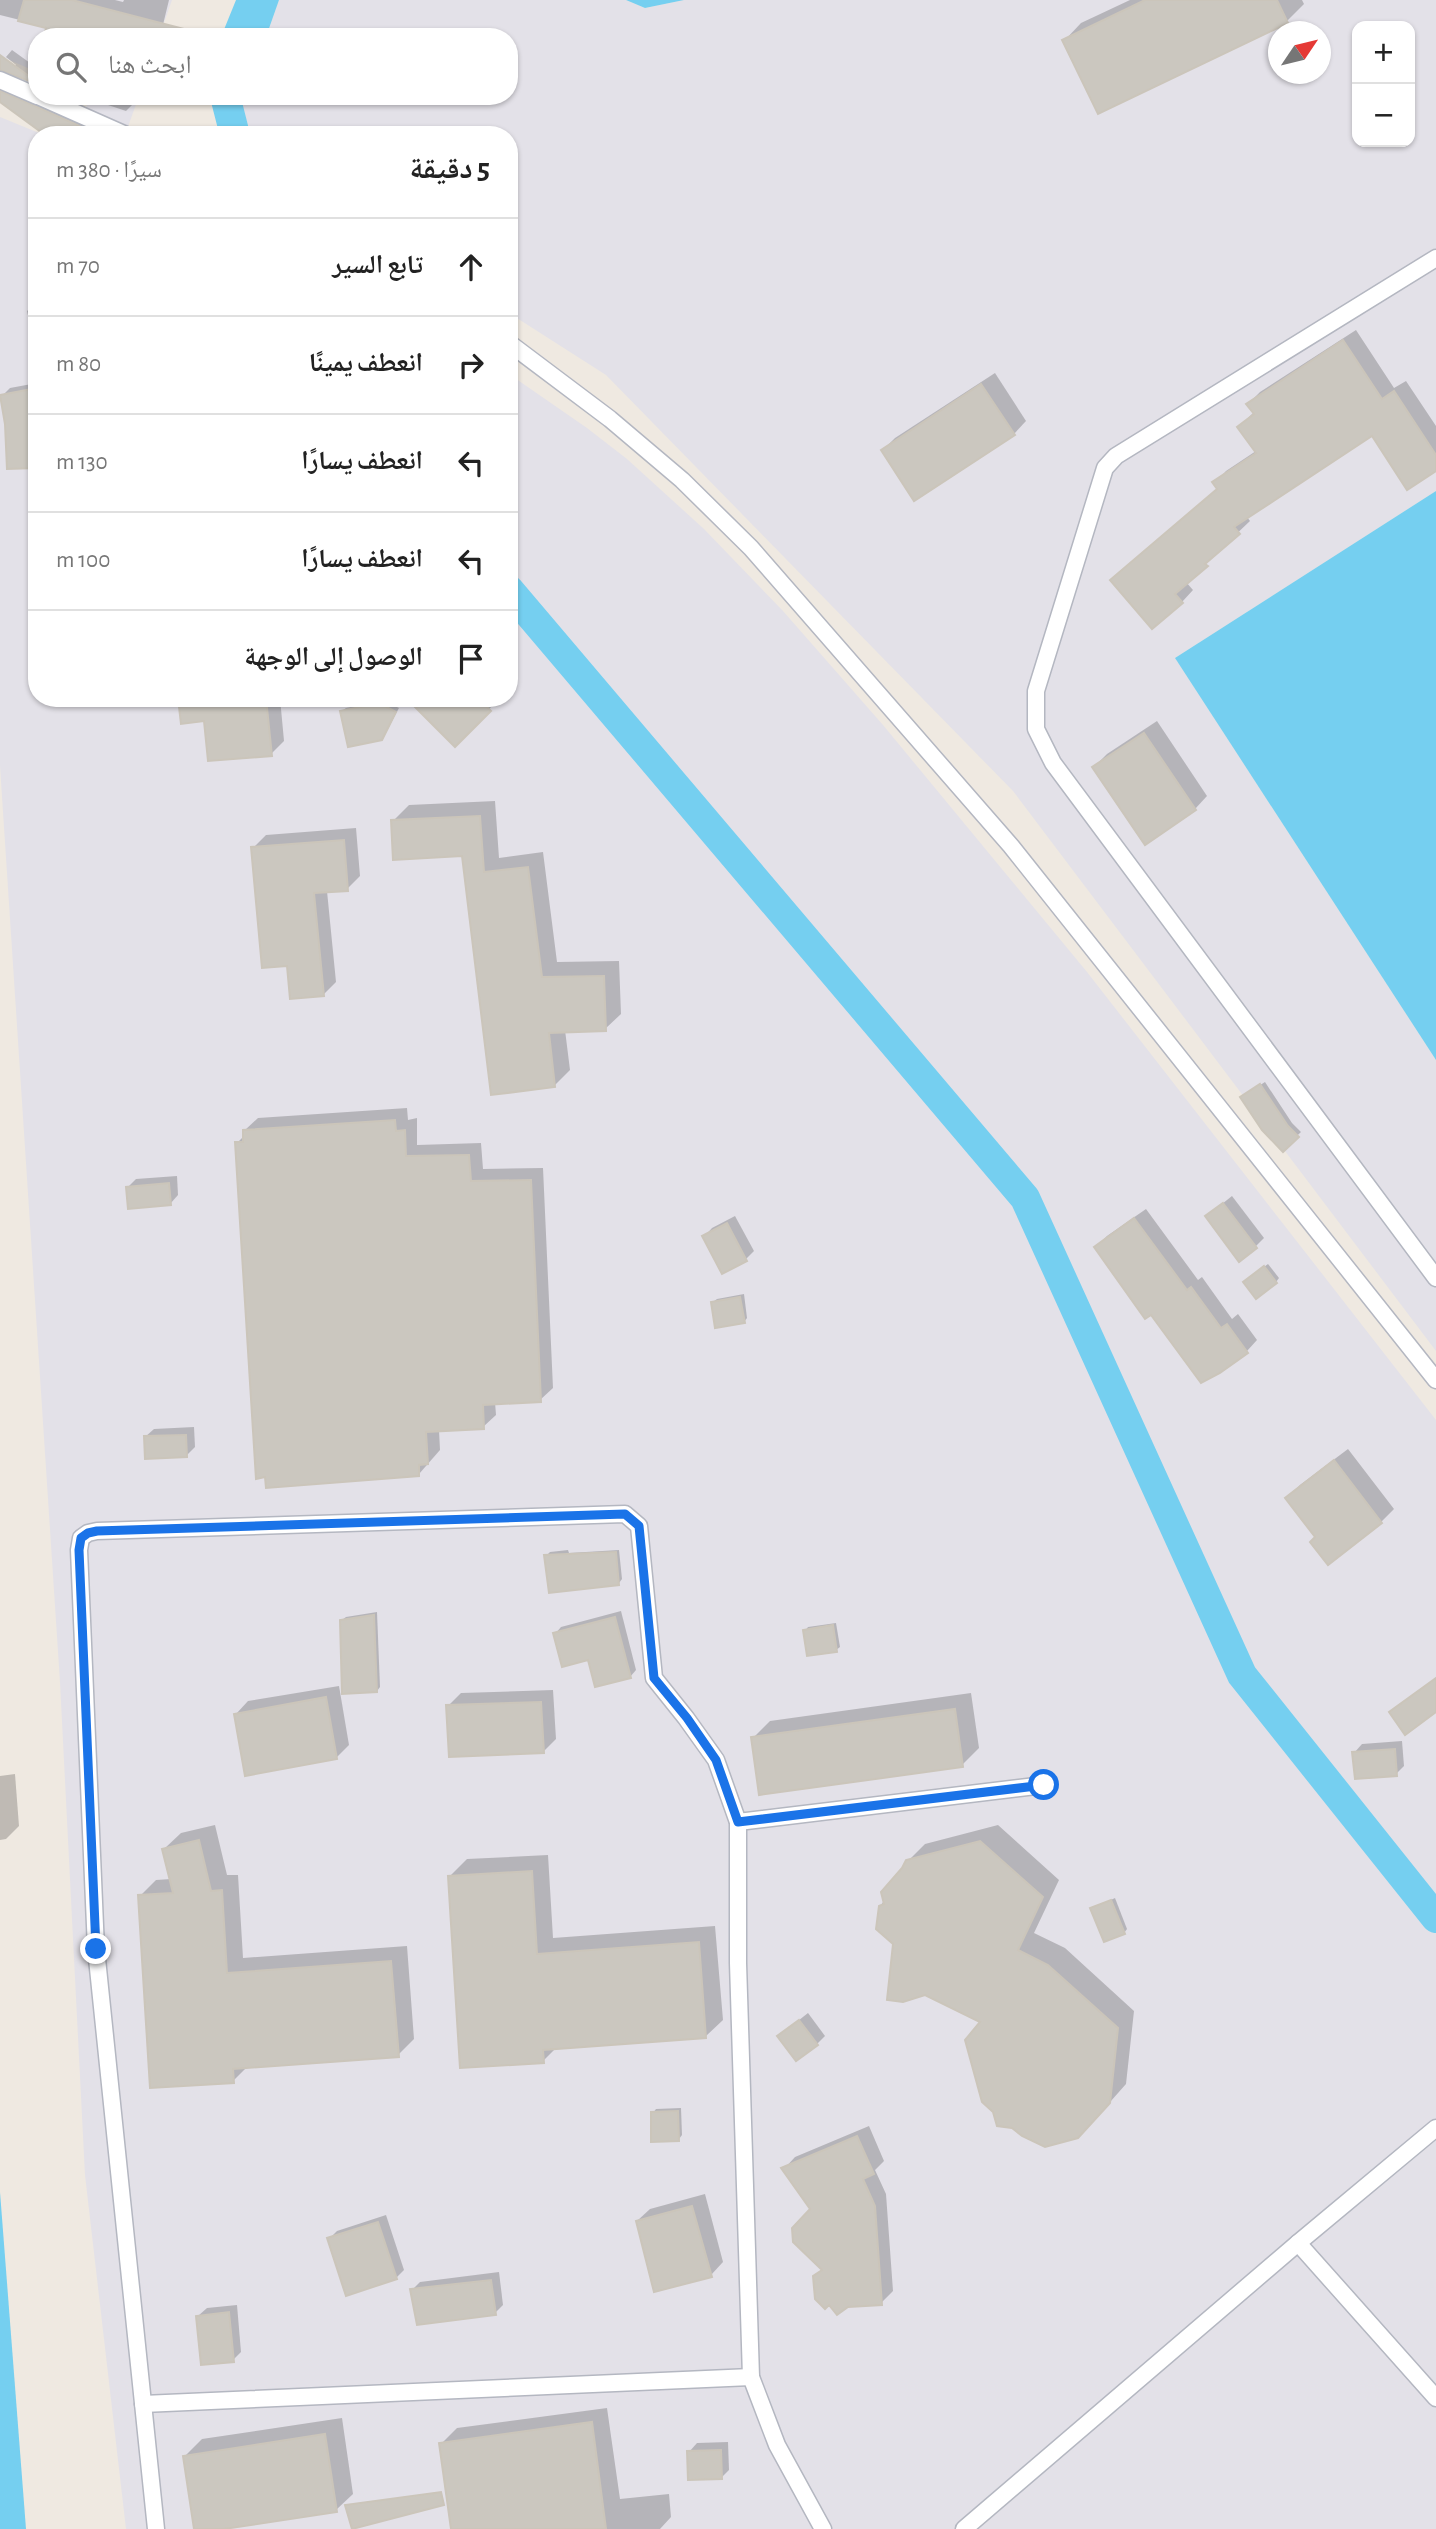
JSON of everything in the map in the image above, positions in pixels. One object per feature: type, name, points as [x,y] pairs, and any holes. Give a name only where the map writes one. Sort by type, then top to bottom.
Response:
[{"type":"lane","points":[[0,80],[28,92]]},
{"type":"lane","points":[[58,105],[105,126]]},
{"type":"lane","points":[[1436,258],[1116,456],[1105,468],[1036,691],[1036,730],[1053,763],[1436,1278]]},
{"type":"lane","points":[[518,350],[610,419],[672,471],[751,548],[1011,846],[1436,1380]]},
{"type":"lane","points":[[156,2529],[96,1949],[79,1550],[81,1538],[97,1531],[625,1514],[639,1526],[654,1678],[687,1718],[716,1760],[738,1822],[738,1963],[751,2377],[778,2445],[823,2529]]},
{"type":"lane","points":[[738,1822],[1044,1785]]},
{"type":"lane","points":[[964,2529],[1436,2128]]},
{"type":"lane","points":[[1298,2243],[1436,2398]]},
{"type":"lane","points":[[143,2404],[751,2377]]},
{"type":"shaded area","points":[[0,0],[172,0],[162,28],[28,28],[28,68],[0,56]]},
{"type":"shaded area","points":[[279,0],[626,0],[645,8],[684,0],[1436,0],[1436,491],[1175,658],[1436,1060],[1436,1351],[1013,791],[606,375],[518,319],[518,126],[249,126],[241,105],[518,105],[518,28],[269,28]]},
{"type":"shaded area","points":[[87,105],[136,105],[128,126],[79,126]]},
{"type":"shaded area","points":[[0,117],[28,128],[28,707],[518,707],[518,380],[627,459],[704,529],[783,611],[883,725],[1087,972],[1436,1420],[1436,2529],[126,2529],[85,2175],[60,1682],[0,766]]},
{"type":"water","points":[[236,0],[279,0],[269,28],[225,28]]},
{"type":"water","points":[[626,0],[684,0],[645,8]]},
{"type":"water","points":[[1436,491],[1436,1060],[1175,658]]},
{"type":"water","points":[[0,2192],[26,2529],[0,2529]]},
{"type":"building","points":[[24,0],[72,0],[180,28],[46,28],[18,21]]},
{"type":"building","points":[[1145,0],[1277,0],[1287,21],[1268,21],[1268,33],[1098,114],[1062,40]]},
{"type":"building","points":[[0,55],[28,75],[28,81],[0,70]]},
{"type":"building","points":[[0,91],[80,126],[33,126],[0,102]]},
{"type":"building","points":[[1343,340],[1382,399],[1394,391],[1436,455],[1436,471],[1407,490],[1372,436],[1234,527],[1240,534],[1175,594],[1183,603],[1152,629],[1110,580],[1217,489],[1212,482],[1256,453],[1237,427],[1254,414],[1246,404]]},
{"type":"building","points":[[981,384],[1015,435],[914,501],[881,450]]},
{"type":"building","points":[[28,390],[28,468],[7,469],[5,424],[0,395]]},
{"type":"building","points":[[179,707],[267,707],[272,756],[208,761],[204,721],[181,724]]},
{"type":"building","points":[[360,707],[387,707],[396,712],[382,740],[348,747],[340,711]]},
{"type":"building","points":[[415,707],[487,707],[491,711],[455,747]]},
{"type":"building","points":[[1144,733],[1196,810],[1145,845],[1092,767]]},
{"type":"building","points":[[480,816],[484,872],[528,867],[542,977],[604,976],[606,1031],[549,1033],[555,1087],[491,1095],[462,856],[393,860],[391,820]]},
{"type":"building","points":[[344,840],[348,891],[314,893],[324,996],[290,999],[287,966],[262,968],[251,847]]},
{"type":"building","points":[[1260,1084],[1288,1126],[1299,1137],[1283,1152],[1262,1130],[1240,1097]]},
{"type":"building","points":[[395,1120],[396,1131],[405,1130],[406,1156],[469,1155],[471,1181],[531,1180],[541,1402],[483,1405],[484,1429],[426,1432],[428,1464],[419,1465],[419,1476],[266,1488],[265,1477],[256,1479],[235,1142],[243,1142],[243,1130]]},
{"type":"building","points":[[169,1183],[171,1205],[128,1209],[126,1187]]},
{"type":"building","points":[[1223,1203],[1257,1248],[1239,1262],[1205,1216]]},
{"type":"building","points":[[1134,1218],[1187,1290],[1191,1287],[1221,1328],[1227,1324],[1248,1353],[1201,1383],[1151,1315],[1145,1319],[1094,1247]]},
{"type":"building","points":[[727,1223],[747,1261],[722,1274],[702,1236]]},
{"type":"building","points":[[1264,1266],[1277,1283],[1256,1299],[1243,1282]]},
{"type":"building","points":[[740,1297],[745,1323],[715,1328],[711,1302]]},
{"type":"building","points":[[186,1435],[187,1457],[145,1459],[144,1436]]},
{"type":"building","points":[[1334,1460],[1382,1523],[1328,1565],[1310,1542],[1315,1537],[1285,1498]]},
{"type":"building","points":[[616,1552],[619,1585],[549,1593],[544,1555]]},
{"type":"building","points":[[374,1615],[377,1692],[342,1694],[340,1620]]},
{"type":"building","points":[[615,1617],[631,1678],[595,1687],[588,1660],[562,1667],[553,1633]]},
{"type":"building","points":[[833,1625],[837,1652],[807,1656],[803,1630]]},
{"type":"building","points":[[1436,1678],[1436,1712],[1405,1735],[1389,1712]]},
{"type":"building","points":[[326,1697],[337,1759],[245,1776],[234,1714]]},
{"type":"building","points":[[541,1702],[544,1753],[449,1757],[446,1705]]},
{"type":"building","points":[[955,1709],[963,1767],[759,1795],[751,1737]]},
{"type":"building","points":[[1395,1749],[1397,1776],[1355,1779],[1352,1752]]},
{"type":"building","points":[[199,1840],[211,1891],[222,1890],[227,1973],[391,1961],[399,2057],[233,2069],[234,2083],[150,2088],[138,1895],[173,1893],[162,1849]]},
{"type":"building","points":[[980,1841],[1043,1897],[1018,1950],[1048,1965],[1118,2028],[1110,2103],[1078,2138],[1045,2147],[1012,2128],[997,2126],[993,2112],[982,2102],[965,2040],[980,2022],[925,1995],[903,2002],[887,2000],[893,1944],[876,1929],[879,1906],[884,1904],[881,1892],[906,1860]]},
{"type":"building","points":[[532,1871],[537,1954],[699,1942],[706,2038],[543,2050],[544,2063],[460,2068],[448,1876]]},
{"type":"building","points":[[1111,1900],[1125,1934],[1104,1942],[1090,1908]]},
{"type":"building","points":[[799,2020],[818,2045],[796,2061],[777,2036]]},
{"type":"building","points":[[678,2111],[679,2141],[651,2142],[651,2112]]},
{"type":"building","points":[[857,2136],[874,2174],[863,2179],[875,2206],[882,2305],[848,2307],[837,2315],[829,2305],[825,2309],[815,2299],[813,2276],[822,2270],[793,2242],[792,2228],[810,2209],[781,2168]]},
{"type":"building","points":[[692,2206],[712,2277],[654,2292],[636,2221]]},
{"type":"building","points":[[378,2222],[397,2279],[346,2296],[327,2238]]},
{"type":"building","points":[[491,2280],[496,2315],[417,2325],[410,2289]]},
{"type":"building","points":[[229,2312],[234,2362],[201,2365],[196,2316]]},
{"type":"building","points":[[592,2422],[606,2529],[451,2529],[439,2443]]},
{"type":"building","points":[[325,2434],[337,2512],[224,2529],[194,2529],[183,2456]]},
{"type":"building","points":[[721,2450],[722,2479],[688,2480],[687,2451]]},
{"type":"building","points":[[441,2492],[444,2505],[352,2529],[345,2505]]},
{"type":"waterway","points":[[227,105],[233,126]]},
{"type":"waterway","points":[[518,601],[1025,1198],[1242,1675],[1436,1918]]},
{"type":"route","points":[[96,1949],[79,1550],[81,1538],[97,1531],[625,1514],[639,1526],[654,1678],[687,1718],[716,1760],[738,1822],[1044,1785]]}]
